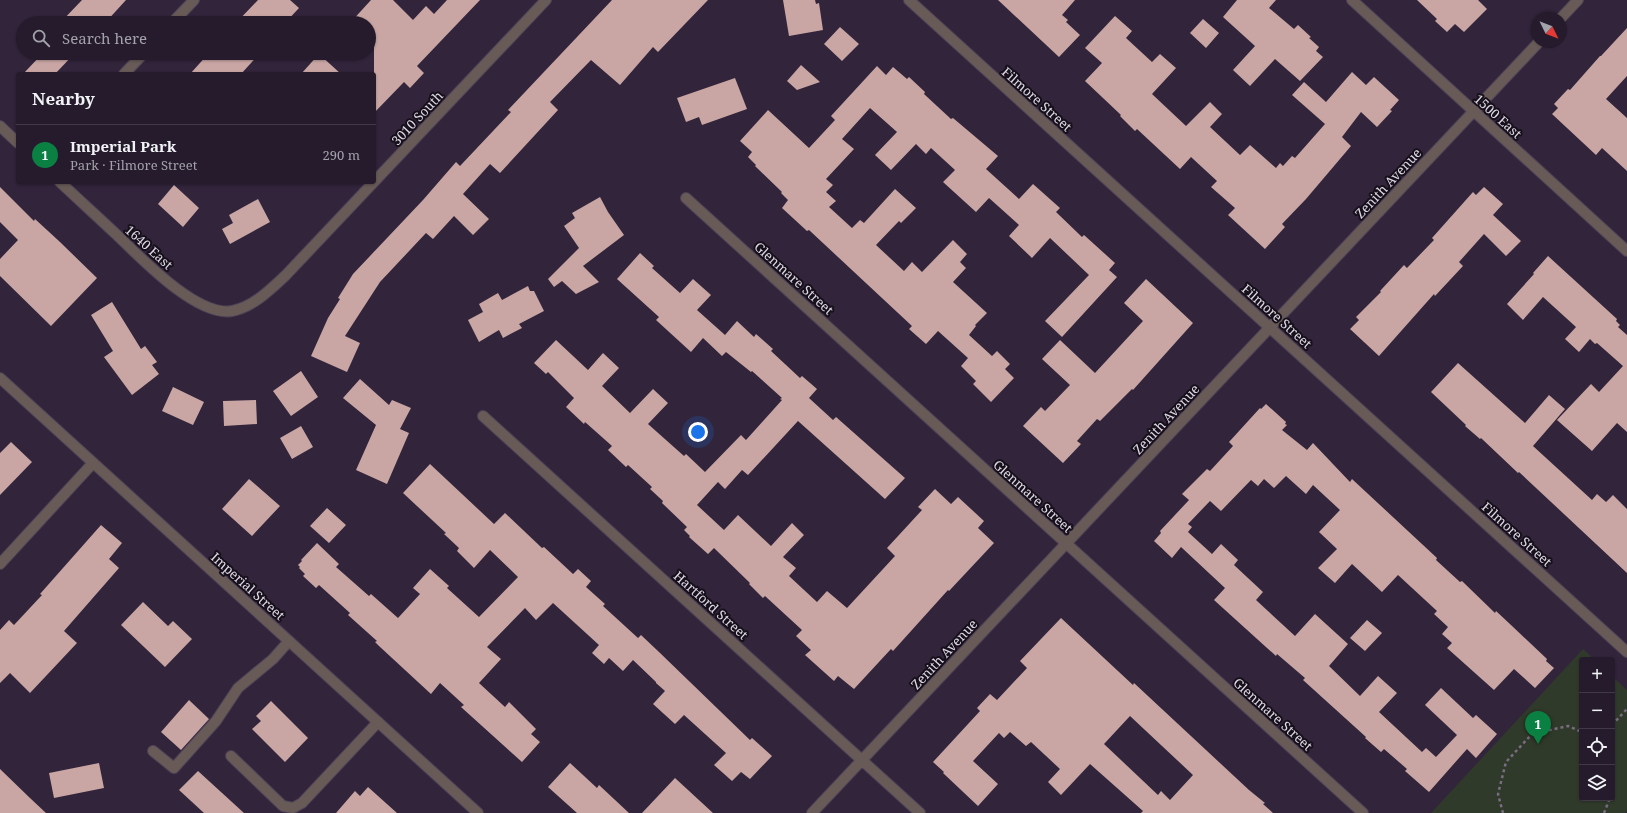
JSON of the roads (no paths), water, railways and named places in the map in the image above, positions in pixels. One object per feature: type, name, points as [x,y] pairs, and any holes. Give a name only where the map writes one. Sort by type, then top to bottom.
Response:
[{"type":"street","points":[[179,16],[194,0]]},
{"type":"street","name":"3010 South","points":[[376,180],[546,0]]},
{"type":"street","name":"Filmore Street","points":[[909,0],[1627,652]]},
{"type":"street","name":"1500 East","points":[[1352,0],[1627,251]]},
{"type":"street","points":[[1567,12],[1578,0]]},
{"type":"street","name":"Zenith Avenue","points":[[812,813],[1533,48]]},
{"type":"street","points":[[126,72],[137,60]]},
{"type":"street","points":[[0,126],[16,141]]},
{"type":"street","name":"1640 East","points":[[62,184],[156,272],[182,292],[202,305],[217,310],[232,311]]},
{"type":"street","name":"3010 South","points":[[232,311],[247,306],[261,298],[281,280],[372,184]]},
{"type":"street","name":"Glenmare Street","points":[[686,198],[1363,813]]},
{"type":"street","name":"Imperial Street","points":[[0,378],[478,813]]},
{"type":"street","name":"Hartford Street","points":[[483,416],[920,813]]},
{"type":"street","points":[[0,564],[93,464]]},
{"type":"street","points":[[153,751],[174,768],[216,721],[238,688],[273,659],[289,641]]},
{"type":"street","points":[[231,756],[283,806],[293,808],[302,803],[378,722]]},
{"type":"place","name":"Imperial Park","points":[[1538,744]]}]
